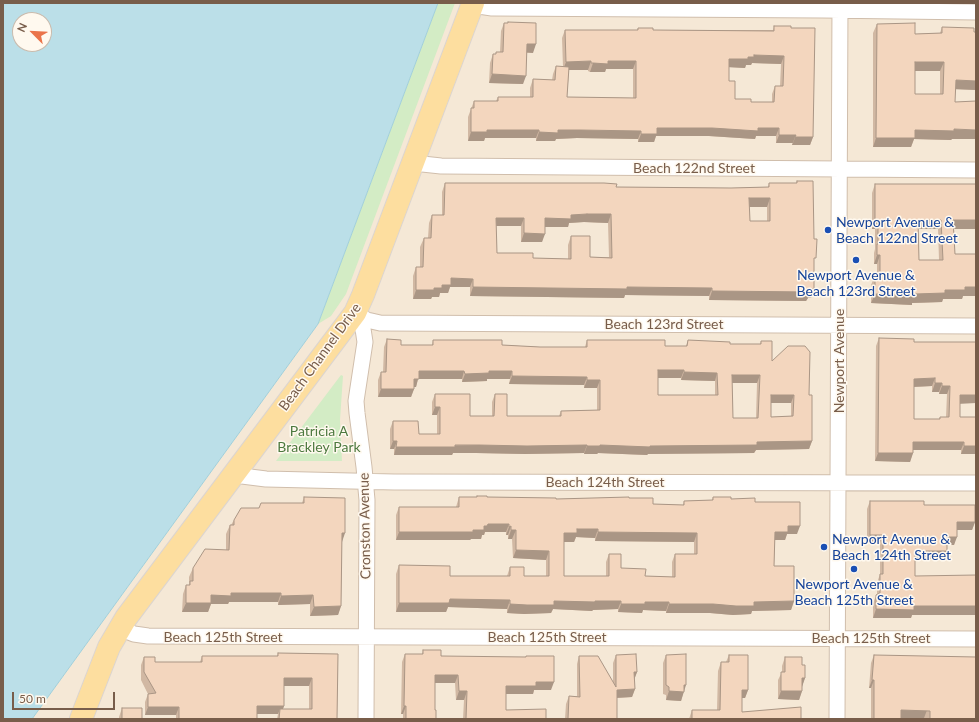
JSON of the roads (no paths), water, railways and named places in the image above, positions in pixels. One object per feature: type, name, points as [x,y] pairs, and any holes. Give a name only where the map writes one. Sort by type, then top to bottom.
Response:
[{"type":"main road","name":"Beach Channel Drive","points":[[81,719],[109,647],[119,628],[354,313],[363,295],[472,4]]},
{"type":"street","points":[[472,4],[492,8],[840,6],[976,12]]},
{"type":"street","name":"Newport Avenue","points":[[838,719],[840,6]]},
{"type":"street","name":"Beach 122nd Street","points":[[413,163],[441,166],[976,170]]},
{"type":"street","name":"Beach 123rd Street","points":[[354,313],[367,320],[380,323],[976,326]]},
{"type":"street","name":"Cronston Avenue","points":[[354,313],[365,335],[356,401],[367,500],[366,719]]},
{"type":"street","name":"Beach 124th Street","points":[[234,475],[266,479],[365,481],[976,483]]},
{"type":"street","name":"Beach 125th Street","points":[[119,628],[134,634],[148,636],[976,638]]},
{"type":"water","points":[[3,3],[438,3],[318,324],[32,719],[3,719]]},
{"type":"place","name":"Newport Avenue & Beach 122nd Street","points":[[828,230]]},
{"type":"place","name":"Newport Avenue & Beach 123rd Street","points":[[856,260]]},
{"type":"place","name":"Newport Avenue & Beach 124th Street","points":[[824,547]]},
{"type":"place","name":"Newport Avenue & Beach 125th Street","points":[[854,569]]},
{"type":"park label","name":"Patricia A Brackley Park","points":[[319,440]]}]
